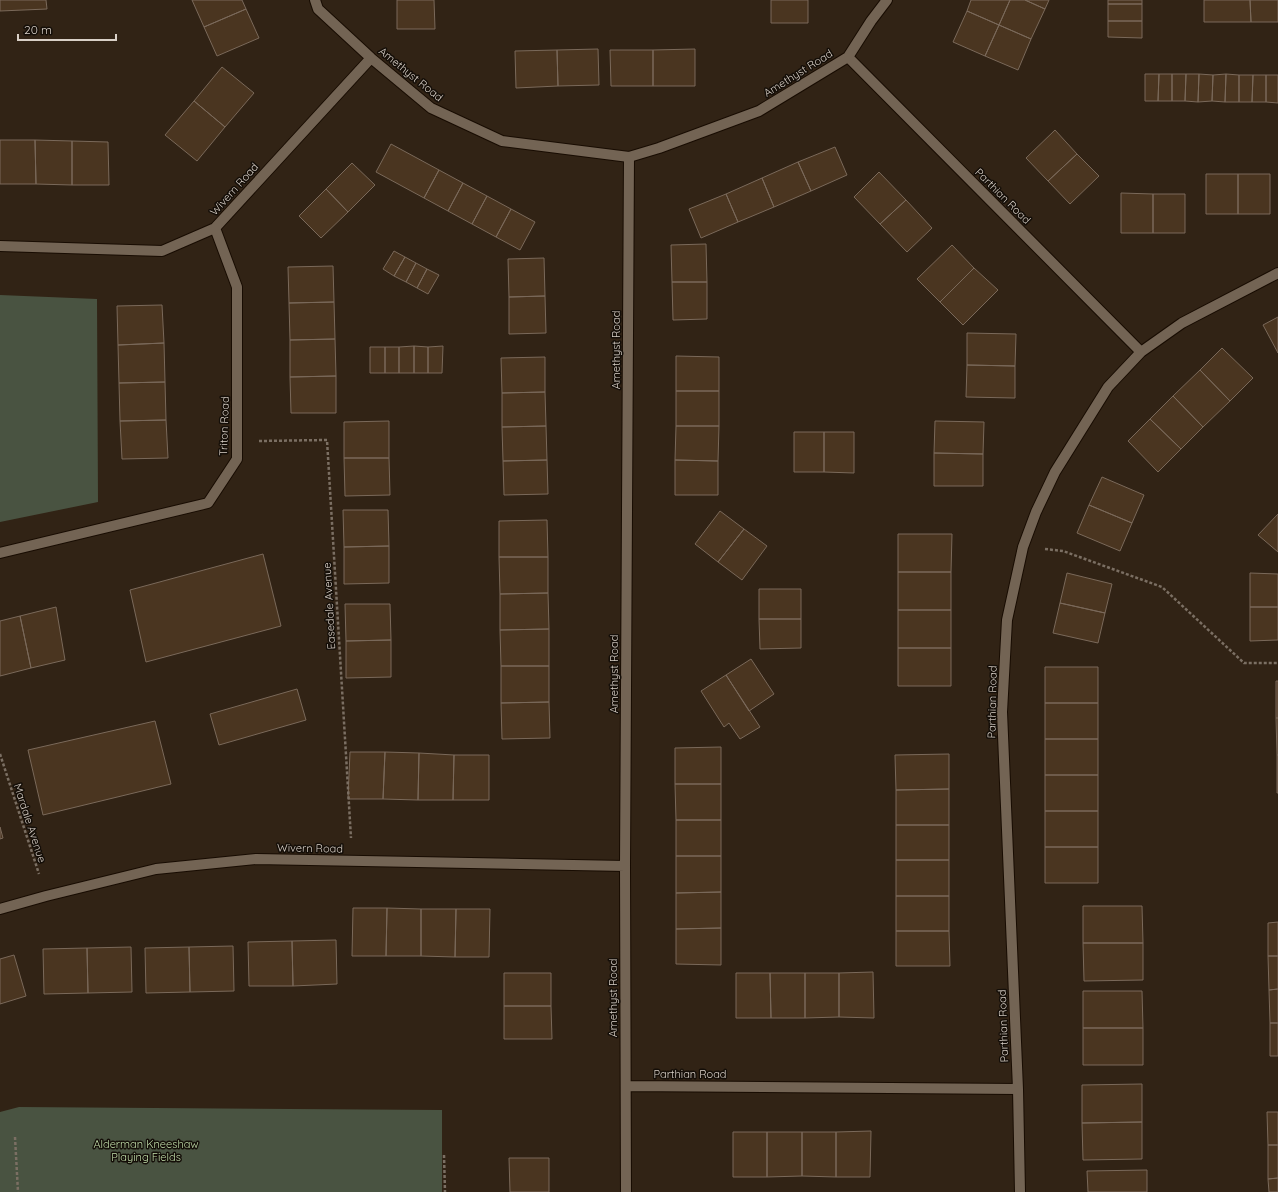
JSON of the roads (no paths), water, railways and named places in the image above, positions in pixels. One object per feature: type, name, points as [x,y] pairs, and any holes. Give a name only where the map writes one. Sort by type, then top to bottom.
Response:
[{"type":"street","name":"Amethyst Road","points":[[315,0],[318,9],[371,58],[431,108],[502,141],[629,157],[660,148],[759,112],[848,57],[871,21],[887,0]]},
{"type":"street","name":"Parthian Road","points":[[848,57],[1142,352]]},
{"type":"street","name":"Wivern Road","points":[[0,246],[162,252],[215,228],[371,58]]},
{"type":"street","name":"Amethyst Road","points":[[626,1192],[625,866],[629,157]]},
{"type":"street","name":"Triton Road","points":[[0,553],[208,504],[237,459],[237,287],[215,228]]},
{"type":"street","name":"Parthian Road","points":[[1020,1192],[1018,1089],[1002,712],[1007,620],[1023,547],[1036,512],[1055,472],[1108,387],[1142,352],[1182,323],[1278,273]]},
{"type":"street","name":"Wivern Road","points":[[0,909],[156,869],[256,858],[625,866]]},
{"type":"street","name":"Parthian Road","points":[[626,1086],[1018,1089]]},
{"type":"park label","name":"Alderman Kneeshaw Playing Fields","points":[[146,1150]]}]
